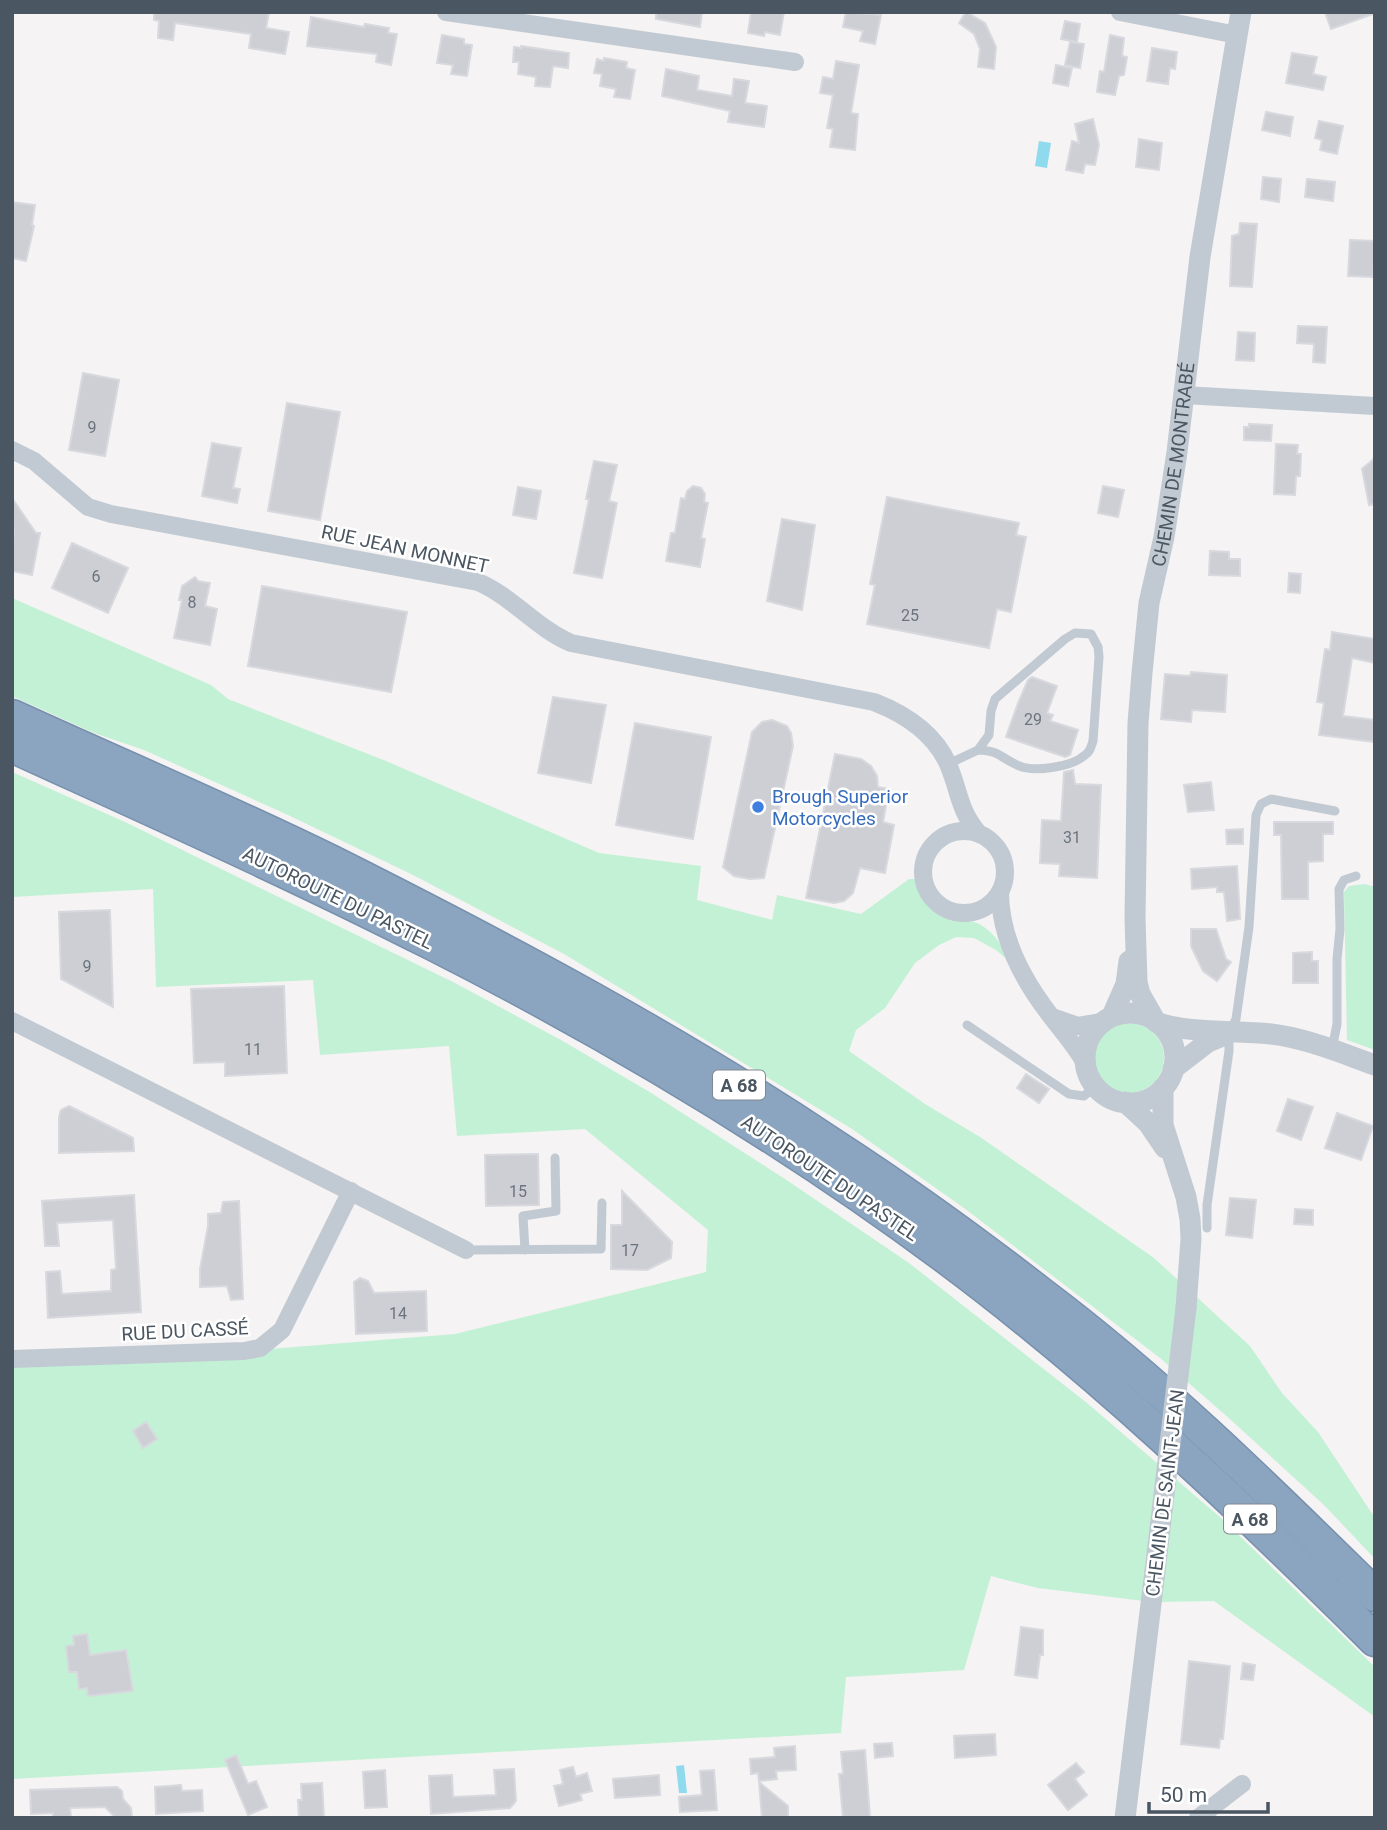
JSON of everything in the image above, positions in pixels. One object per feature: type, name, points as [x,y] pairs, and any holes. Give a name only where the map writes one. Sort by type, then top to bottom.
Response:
[{"type":"highway","name":"AUTOROUTE DU PASTEL","points":[[12,716],[336,864],[485,940],[665,1041],[834,1145],[1044,1295],[1143,1376],[1375,1595]]},
{"type":"highway","name":"AUTOROUTE DU PASTEL","points":[[12,746],[267,863],[432,943],[565,1014],[748,1122],[941,1254],[1025,1317],[1123,1401],[1375,1640]]},
{"type":"street","points":[[446,12],[505,16],[795,62]]},
{"type":"street","points":[[1120,12],[1237,35]]},
{"type":"street","name":"CHEMIN DE MONTRABÉ","points":[[1157,1022],[1140,994],[1135,918],[1138,723],[1142,673],[1149,603],[1164,537],[1184,395],[1200,257],[1241,12]]},
{"type":"street","points":[[1184,395],[1375,406]]},
{"type":"street","name":"RUE JEAN MONNET","points":[[12,450],[34,461],[88,507],[111,514],[478,582],[494,588],[553,635],[571,643],[874,702],[896,710],[934,742],[948,764],[967,819],[979,834]]},
{"type":"street","name":"RUE JEAN MONNET","points":[[947,835],[956,790]]},
{"type":"street","points":[[971,912],[988,905],[1000,892],[1004,883],[1004,863],[995,845],[979,834],[963,831],[938,840],[926,858],[924,878],[927,888],[941,905],[950,910],[971,912],[986,919],[1009,944]]},
{"type":"street","points":[[1000,892],[1002,923],[1009,944],[1050,1016],[1075,1045],[1095,1086],[1106,1095],[1125,1102],[1150,1098],[1168,1078],[1209,1042],[1229,1034]]},
{"type":"street","name":"CHEMIN DE MONTRABÉ","points":[[1107,1020],[1126,984],[1135,918]]},
{"type":"street","points":[[1050,1016],[1078,1026],[1135,1013],[1188,1030],[1274,1034],[1332,1049],[1375,1065]]},
{"type":"street","points":[[1085,1063],[1087,1045],[1096,1029],[1107,1020]]},
{"type":"street","points":[[12,1021],[467,1250]]},
{"type":"street","points":[[1157,1022],[1171,1039],[1174,1059],[1168,1078]]},
{"type":"street","name":"CHEMIN DE SAINT-JEAN","points":[[1125,1818],[1190,1262],[1191,1219],[1163,1125],[1168,1078]]},
{"type":"street","name":"CHEMIN DE SAINT-JEAN","points":[[1125,1102],[1156,1134],[1176,1169]]},
{"type":"street","name":"RUE DU CASSÉ","points":[[12,1359],[244,1351],[260,1348],[282,1330],[351,1191]]},
{"type":"street","points":[[1198,1818],[1242,1784]]},
{"type":"lane","points":[[948,764],[978,750],[989,735],[995,699],[1004,689],[1065,639],[1075,633],[1091,634],[1098,646],[1099,657],[1093,741],[1088,753],[1077,761],[1033,769],[1017,765],[999,753],[978,750]]},
{"type":"lane","points":[[1207,1228],[1207,1205],[1229,1051],[1229,1034],[1236,1019],[1250,927],[1256,815],[1261,804],[1271,800],[1335,811]]},
{"type":"lane","points":[[1332,1049],[1337,1024],[1339,889],[1344,880],[1356,876]]},
{"type":"lane","points":[[967,1025],[1069,1094],[1084,1096],[1095,1086]]},
{"type":"lane","points":[[525,1250],[523,1216],[556,1211],[555,1158]]},
{"type":"lane","points":[[467,1250],[601,1249],[602,1203]]},
{"type":"green space","points":[[12,598],[211,685],[228,699],[386,761],[599,853],[701,866],[697,900],[772,920],[777,895],[861,914],[909,879],[916,879],[922,893],[937,910],[949,917],[976,923],[994,935],[1009,961],[974,938],[956,937],[939,945],[915,963],[885,1008],[856,1030],[849,1051],[925,1104],[980,1137],[1154,1258],[1250,1346],[1282,1393],[1318,1432],[1375,1518],[1375,1559],[1325,1506],[1160,1358],[964,1208],[852,1129],[564,954],[411,874],[144,750],[94,733],[12,696]]},
{"type":"green space","points":[[12,772],[125,822],[455,983],[561,1040],[648,1091],[909,1263],[1087,1403],[1221,1518],[1375,1667],[1375,1717],[1214,1601],[1152,1602],[1038,1588],[991,1576],[964,1670],[846,1677],[841,1733],[12,1779],[12,1359],[244,1351],[455,1334],[706,1272],[708,1230],[585,1129],[457,1136],[449,1046],[320,1055],[313,980],[156,987],[153,889],[12,897]]},
{"type":"green space","points":[[1365,884],[1375,887],[1375,1050],[1347,1040],[1344,892],[1349,886]]},
{"type":"green space","points":[[1122,1023],[1136,1023],[1149,1029],[1158,1038],[1164,1058],[1162,1071],[1154,1083],[1136,1093],[1122,1093],[1109,1087],[1100,1078],[1094,1065],[1094,1051],[1100,1038],[1109,1029]]},
{"type":"water","points":[[1039,141],[1051,143],[1047,168],[1035,166]]},
{"type":"water","points":[[684,1765],[687,1793],[679,1793],[676,1766]]},
{"type":"building","points":[[154,12],[269,12],[266,28],[289,32],[285,54],[249,48],[251,34],[175,23],[173,40],[158,38],[159,21],[154,20]]},
{"type":"building","points":[[656,12],[702,12],[700,27],[656,19]]},
{"type":"building","points":[[751,12],[784,12],[780,35],[748,33]]},
{"type":"building","points":[[846,12],[881,15],[875,44],[860,41],[863,31],[843,27]]},
{"type":"building","points":[[966,12],[985,23],[996,47],[994,69],[978,67],[980,49],[974,34],[959,23]]},
{"type":"building","points":[[1325,12],[1373,12],[1373,14],[1331,29]]},
{"type":"building","points":[[311,17],[364,27],[365,24],[389,28],[388,33],[397,34],[391,65],[376,62],[377,54],[307,46]]},
{"type":"building","points":[[1065,21],[1080,24],[1077,42],[1061,39]]},
{"type":"building","points":[[442,35],[464,39],[464,44],[472,45],[467,76],[451,74],[453,65],[437,63]]},
{"type":"building","points":[[1110,35],[1124,38],[1122,56],[1127,57],[1124,75],[1119,76],[1115,95],[1097,92],[1100,71],[1104,72]]},
{"type":"building","points":[[1070,42],[1084,44],[1080,68],[1065,65]]},
{"type":"building","points":[[514,47],[569,53],[568,68],[553,66],[550,87],[535,86],[536,77],[518,74],[519,62],[513,62]]},
{"type":"building","points":[[1152,48],[1177,52],[1175,69],[1170,68],[1168,84],[1147,81]]},
{"type":"building","points":[[1292,53],[1317,57],[1313,74],[1326,77],[1323,90],[1286,83]]},
{"type":"building","points":[[604,58],[627,62],[626,68],[635,70],[630,99],[614,97],[616,89],[600,86],[602,74],[594,73],[597,59],[604,61]]},
{"type":"building","points":[[836,61],[859,65],[851,113],[858,114],[855,150],[830,147],[833,129],[827,128],[833,95],[820,93],[823,77],[833,79]]},
{"type":"building","points":[[1056,65],[1072,68],[1068,86],[1053,83]]},
{"type":"building","points":[[666,69],[699,76],[697,90],[732,96],[734,79],[749,81],[745,103],[767,106],[764,127],[728,122],[730,111],[662,96]]},
{"type":"building","points":[[1266,112],[1293,117],[1290,136],[1262,130]]},
{"type":"building","points":[[1093,119],[1099,145],[1095,165],[1085,164],[1083,173],[1066,170],[1072,141],[1079,143],[1075,124]]},
{"type":"building","points":[[1319,121],[1343,126],[1337,154],[1320,150],[1322,140],[1315,138]]},
{"type":"building","points":[[1139,139],[1162,143],[1159,170],[1136,167]]},
{"type":"building","points":[[1263,177],[1281,179],[1279,202],[1261,199]]},
{"type":"building","points":[[1307,179],[1335,182],[1333,201],[1305,197]]},
{"type":"building","points":[[12,202],[35,205],[34,226],[26,261],[12,258]]},
{"type":"building","points":[[1240,223],[1257,224],[1252,287],[1230,286],[1232,236],[1239,234]]},
{"type":"building","points":[[1350,240],[1375,241],[1373,277],[1348,276]]},
{"type":"building","points":[[1298,326],[1327,327],[1325,363],[1313,362],[1314,344],[1297,343]]},
{"type":"building","points":[[1238,332],[1255,333],[1254,361],[1236,360]]},
{"type":"building","points":[[83,373],[119,380],[105,456],[69,450]]},
{"type":"building","points":[[287,403],[340,412],[320,520],[268,511]]},
{"type":"building","points":[[1249,424],[1272,425],[1271,441],[1244,440],[1244,427],[1249,427]]},
{"type":"building","points":[[212,443],[241,448],[233,488],[240,489],[237,503],[202,496]]},
{"type":"building","points":[[1276,444],[1298,445],[1297,454],[1301,454],[1300,476],[1296,476],[1295,495],[1274,494]]},
{"type":"building","points":[[1375,458],[1375,504],[1369,505],[1362,469]]},
{"type":"building","points":[[594,461],[617,465],[609,501],[617,503],[602,578],[574,573]]},
{"type":"building","points":[[693,486],[701,488],[705,494],[704,502],[708,503],[701,538],[705,539],[700,567],[666,561],[671,533],[675,533],[681,498],[685,499],[687,491]]},
{"type":"building","points":[[1103,486],[1124,490],[1118,517],[1098,513]]},
{"type":"building","points":[[518,487],[541,491],[536,519],[513,515]]},
{"type":"building","points":[[887,497],[1019,523],[1016,535],[1026,537],[1011,612],[997,609],[989,648],[867,624],[875,585],[870,584]]},
{"type":"building","points":[[12,498],[36,533],[40,533],[32,575],[12,571]]},
{"type":"building","points":[[782,519],[815,525],[802,610],[767,601]]},
{"type":"building","points":[[72,543],[128,568],[108,613],[52,588]]},
{"type":"building","points":[[1210,551],[1229,552],[1229,559],[1240,559],[1240,576],[1209,575]]},
{"type":"building","points":[[1289,573],[1301,574],[1300,593],[1288,592]]},
{"type":"building","points":[[195,577],[198,581],[210,583],[205,606],[217,609],[210,645],[174,638],[182,600],[179,600],[182,586]]},
{"type":"building","points":[[262,586],[407,612],[391,692],[248,666]]},
{"type":"building","points":[[1332,632],[1375,639],[1375,663],[1352,658],[1343,716],[1375,720],[1375,742],[1319,735],[1324,703],[1317,702],[1325,649],[1330,650]]},
{"type":"building","points":[[1191,672],[1227,675],[1225,712],[1192,710],[1191,722],[1161,719],[1165,674],[1190,676]]},
{"type":"building","points":[[1032,677],[1057,686],[1047,713],[1053,715],[1050,721],[1078,730],[1070,755],[1065,757],[1006,737],[1018,703]]},
{"type":"building","points":[[553,697],[606,705],[591,783],[538,773]]},
{"type":"building","name":"Brough Superior Motorcycles","points":[[772,720],[787,726],[793,746],[764,878],[734,876],[723,867],[752,732],[762,722]]},
{"type":"building","points":[[635,723],[711,737],[693,839],[616,825]]},
{"type":"building","points":[[835,754],[861,759],[871,766],[877,776],[878,787],[889,789],[883,822],[894,825],[885,873],[860,868],[853,893],[844,901],[834,903],[806,898]]},
{"type":"building","points":[[1073,770],[1075,784],[1101,785],[1097,878],[1059,876],[1060,864],[1040,863],[1042,820],[1061,821],[1064,772]]},
{"type":"building","points":[[1211,782],[1214,810],[1188,812],[1184,785]]},
{"type":"building","points":[[1274,822],[1333,822],[1333,834],[1323,834],[1323,861],[1308,862],[1308,899],[1282,899],[1281,835],[1274,835]]},
{"type":"building","points":[[1243,829],[1243,844],[1227,844],[1226,830]]},
{"type":"building","points":[[1237,866],[1240,919],[1227,921],[1224,892],[1217,892],[1217,887],[1192,889],[1191,869]]},
{"type":"building","points":[[110,910],[113,1007],[61,979],[59,912]]},
{"type":"building","points":[[1191,929],[1216,929],[1226,959],[1231,962],[1217,981],[1203,971],[1191,946]]},
{"type":"building","points":[[1312,952],[1312,961],[1318,961],[1318,983],[1293,983],[1293,953]]},
{"type":"building","points":[[284,986],[287,1073],[225,1076],[225,1062],[194,1063],[191,989]]},
{"type":"building","points":[[1026,1074],[1049,1089],[1039,1103],[1017,1088]]},
{"type":"building","points":[[1288,1099],[1313,1107],[1301,1140],[1277,1131]]},
{"type":"building","points":[[69,1106],[133,1138],[134,1151],[59,1153],[59,1117],[61,1110]]},
{"type":"building","points":[[1337,1113],[1373,1126],[1361,1160],[1325,1148]]},
{"type":"building","points":[[538,1154],[539,1205],[486,1206],[485,1155]]},
{"type":"building","points":[[622,1191],[672,1242],[671,1258],[647,1270],[611,1269],[611,1225],[622,1225]]},
{"type":"building","points":[[134,1195],[141,1312],[48,1318],[46,1272],[60,1271],[62,1294],[111,1291],[111,1270],[116,1269],[113,1220],[57,1223],[59,1246],[45,1246],[42,1201]]},
{"type":"building","points":[[1230,1198],[1256,1200],[1252,1238],[1226,1235]]},
{"type":"building","points":[[239,1201],[243,1299],[231,1300],[227,1286],[200,1287],[200,1269],[208,1214],[221,1213],[223,1202]]},
{"type":"building","points":[[1295,1209],[1313,1210],[1313,1225],[1294,1224]]},
{"type":"building","points":[[360,1278],[368,1281],[374,1293],[426,1291],[427,1331],[356,1334],[354,1282]]},
{"type":"building","points":[[146,1422],[157,1439],[143,1448],[133,1431]]},
{"type":"building","points":[[1021,1627],[1043,1630],[1043,1655],[1040,1655],[1037,1678],[1015,1675]]},
{"type":"building","points":[[87,1634],[90,1655],[126,1650],[133,1691],[88,1696],[87,1688],[79,1689],[77,1672],[69,1672],[66,1646],[74,1645],[73,1636]]},
{"type":"building","points":[[1189,1661],[1230,1666],[1223,1739],[1220,1739],[1219,1748],[1181,1744]]},
{"type":"building","points":[[1243,1663],[1255,1665],[1253,1680],[1241,1679]]},
{"type":"building","points":[[995,1734],[996,1755],[955,1758],[954,1736]]},
{"type":"building","points":[[892,1743],[893,1756],[875,1758],[874,1744]]},
{"type":"building","points":[[795,1746],[796,1770],[776,1771],[777,1779],[759,1781],[758,1773],[751,1774],[750,1759],[775,1757],[774,1748]]},
{"type":"building","points":[[865,1750],[870,1818],[843,1818],[839,1774],[843,1774],[841,1752]]},
{"type":"building","points":[[236,1755],[248,1784],[256,1781],[267,1807],[248,1815],[225,1760]]},
{"type":"building","points":[[1076,1763],[1084,1772],[1075,1779],[1087,1795],[1068,1810],[1048,1785]]},
{"type":"building","points":[[573,1767],[576,1777],[587,1773],[592,1791],[580,1794],[582,1800],[559,1806],[554,1786],[563,1784],[560,1770]]},
{"type":"building","points":[[514,1769],[516,1801],[510,1808],[431,1814],[429,1776],[452,1775],[453,1797],[496,1795],[494,1770]]},
{"type":"building","points":[[385,1770],[387,1807],[365,1808],[363,1772]]},
{"type":"building","points":[[714,1770],[717,1810],[680,1812],[679,1797],[702,1795],[700,1771]]},
{"type":"building","points":[[659,1775],[660,1795],[615,1798],[613,1779]]},
{"type":"building","points":[[759,1782],[788,1806],[788,1818],[762,1818]]},
{"type":"building","points":[[322,1783],[324,1818],[299,1818],[301,1784]]},
{"type":"building","points":[[181,1785],[182,1791],[202,1790],[203,1811],[156,1814],[155,1787]]},
{"type":"building","points":[[117,1787],[131,1808],[132,1818],[116,1818],[105,1807],[70,1808],[71,1818],[53,1818],[53,1813],[31,1814],[30,1790]]},
{"type":"place","name":"Brough Superior Motorcycles","points":[[758,807]]}]
